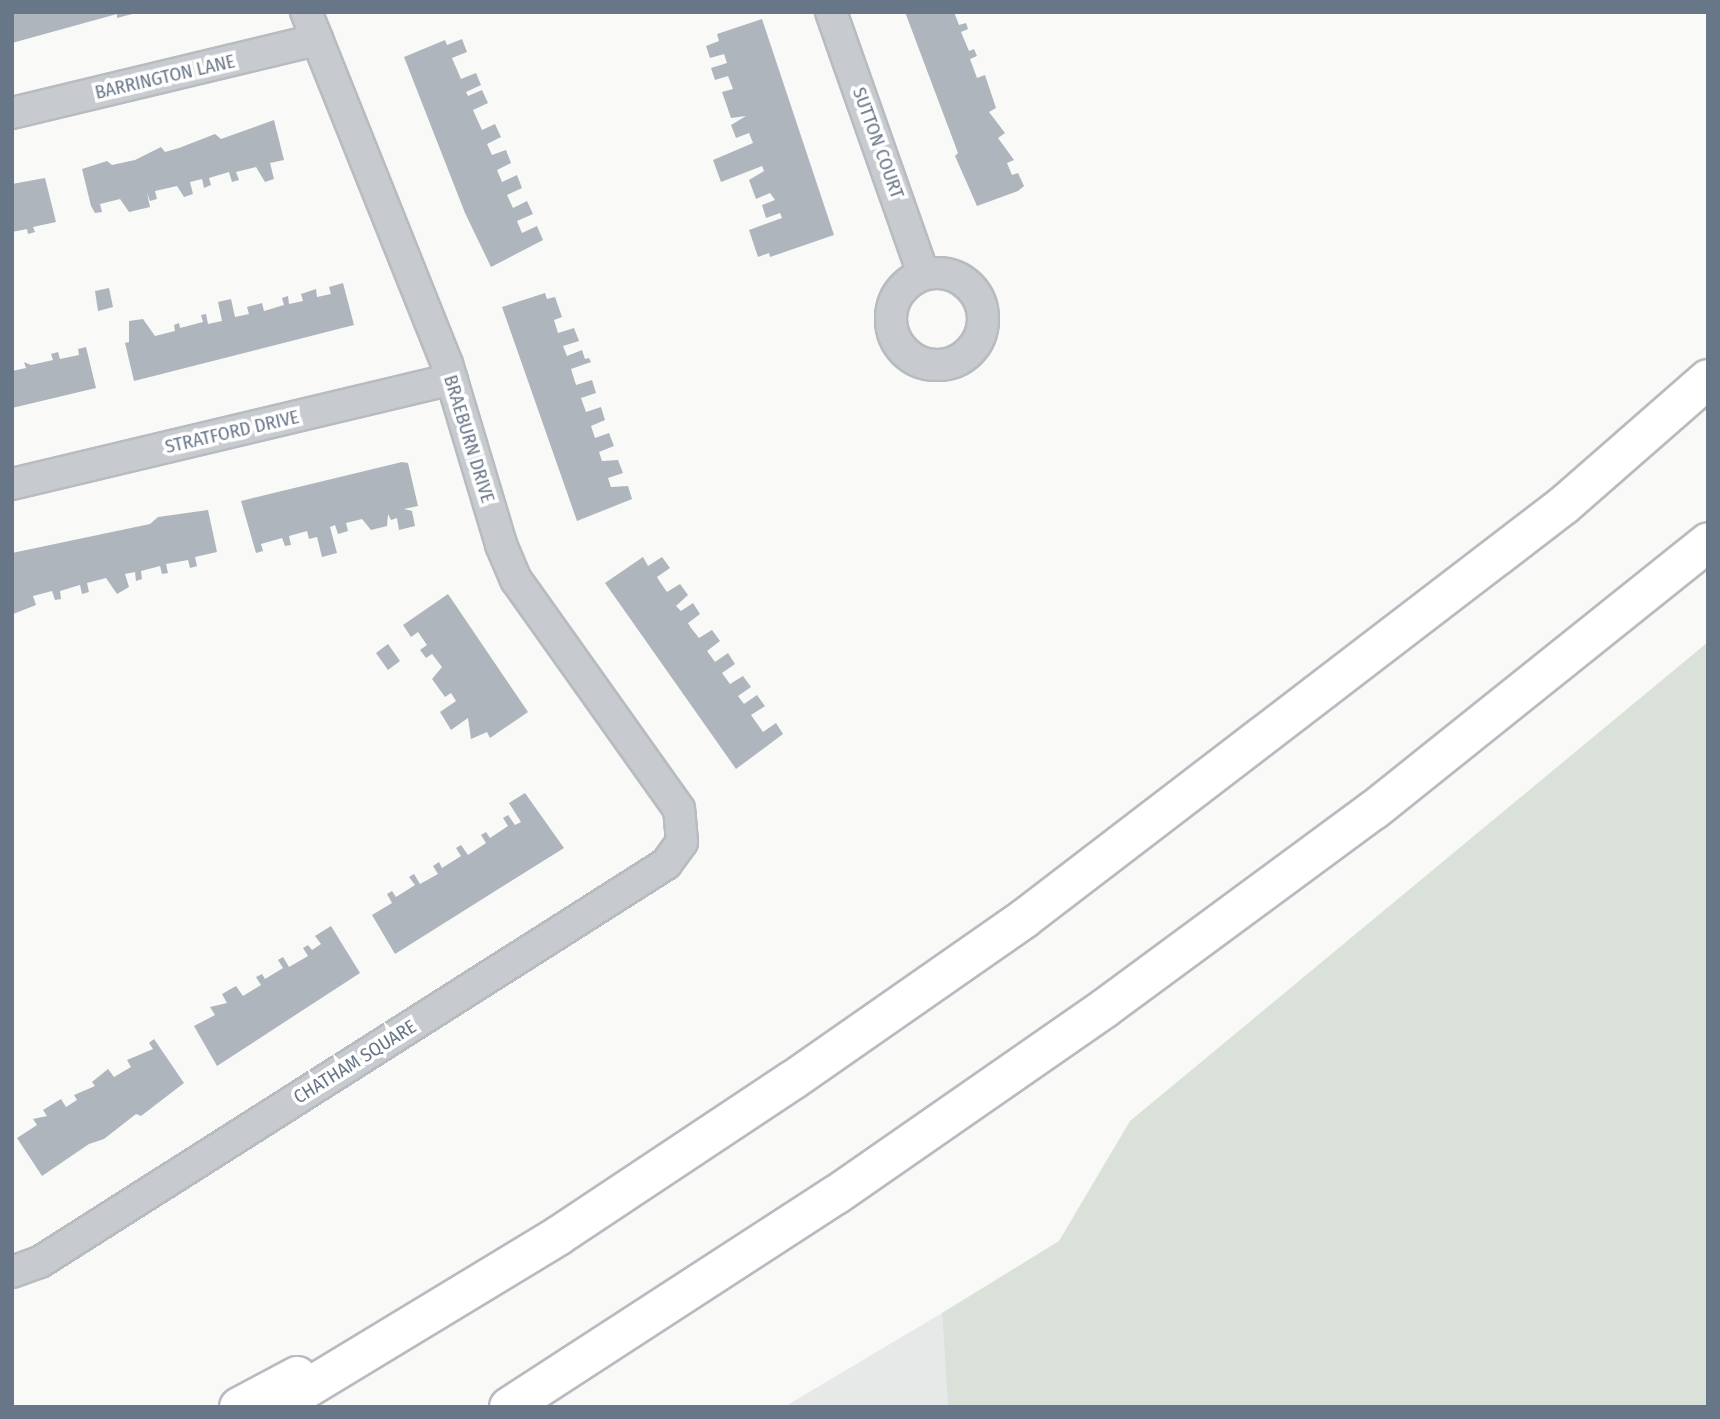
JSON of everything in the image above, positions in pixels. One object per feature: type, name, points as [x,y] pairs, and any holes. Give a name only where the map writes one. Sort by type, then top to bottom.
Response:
[{"type":"highway","points":[[275,1407],[558,1236],[793,1080],[1037,910],[1564,505],[1708,379]]},
{"type":"highway","points":[[516,1407],[836,1195],[1105,1008],[1374,810],[1708,542]]},
{"type":"highway","points":[[239,1407],[558,1236]]},
{"type":"highway","points":[[509,1407],[634,1329]]},
{"type":"street","name":"BRAEBURN DRIVE","points":[[306,12],[452,379],[501,544],[516,580],[679,809],[683,835]]},
{"type":"street","name":"SUTTON COURT","points":[[831,12],[923,273]]},
{"type":"street","name":"BARRINGTON LANE","points":[[12,113],[317,40]]},
{"type":"street","name":"STRATFORD DRIVE","points":[[12,484],[452,379]]},
{"type":"street","name":"CHATHAM SQUARE","points":[[12,1272],[40,1262],[666,864],[683,835]]},
{"type":"shaded area","points":[[1708,642],[1708,1407],[948,1407],[942,1313],[1059,1241],[1130,1121]]},
{"type":"shaded area","points":[[942,1313],[948,1407],[784,1407]]},
{"type":"building","points":[[12,12],[136,13],[117,18],[117,14],[12,43]]},
{"type":"building","points":[[905,12],[954,12],[959,25],[966,23],[968,29],[961,32],[969,51],[974,49],[977,56],[970,59],[977,78],[985,75],[996,108],[989,112],[1005,133],[998,138],[1014,160],[1007,163],[1012,175],[1018,173],[1024,186],[1018,191],[977,206],[955,156],[958,153]]},
{"type":"building","points":[[762,19],[834,235],[770,257],[769,253],[758,257],[749,230],[782,218],[780,213],[766,218],[762,205],[775,200],[770,193],[756,199],[749,180],[764,171],[762,166],[721,182],[713,160],[753,143],[749,133],[736,138],[731,125],[746,116],[731,118],[722,92],[733,89],[728,76],[715,80],[711,68],[727,63],[724,54],[710,58],[706,46],[719,41],[717,34]]},
{"type":"building","points":[[462,39],[467,52],[452,58],[461,79],[476,73],[481,85],[466,92],[468,96],[482,90],[488,103],[473,110],[482,130],[495,124],[501,137],[487,144],[492,155],[506,150],[511,163],[497,170],[502,182],[517,175],[522,188],[507,195],[513,208],[527,201],[533,214],[517,221],[522,233],[537,226],[543,240],[491,267],[465,213],[404,57],[445,40],[447,45]]},
{"type":"building","points":[[274,120],[284,160],[270,163],[274,179],[265,182],[256,167],[236,172],[239,180],[232,182],[229,172],[209,178],[211,185],[204,188],[202,179],[190,182],[193,194],[184,197],[177,186],[155,191],[157,199],[150,201],[147,193],[150,207],[129,212],[120,199],[100,204],[102,212],[95,213],[91,206],[82,169],[107,161],[112,165],[135,160],[161,147],[165,152],[215,134],[221,139]]},
{"type":"building","points":[[45,178],[56,222],[33,227],[35,232],[28,234],[27,229],[12,232],[12,184]]},
{"type":"building","points":[[343,283],[354,325],[134,381],[125,343],[129,342],[129,321],[143,319],[155,336],[175,331],[174,325],[179,323],[180,328],[203,322],[201,315],[206,314],[208,324],[222,321],[218,302],[231,299],[235,317],[249,314],[247,307],[262,303],[264,311],[284,305],[282,298],[288,296],[289,304],[303,301],[301,294],[316,289],[317,297],[331,294],[329,287]]},
{"type":"building","points":[[109,288],[113,307],[98,311],[95,291]]},
{"type":"building","points":[[545,293],[547,299],[555,297],[562,317],[554,320],[558,333],[574,328],[579,341],[563,346],[567,356],[582,350],[585,359],[589,358],[591,362],[571,369],[576,385],[592,380],[596,393],[581,398],[586,412],[601,407],[605,420],[591,426],[595,438],[609,433],[614,446],[599,452],[602,461],[618,460],[623,473],[608,478],[611,487],[628,486],[632,499],[577,521],[502,307]]},
{"type":"building","points":[[86,347],[96,388],[12,408],[12,371],[26,368],[24,362],[31,365],[53,360],[51,354],[58,352],[60,359],[79,355],[78,349]]},
{"type":"building","points":[[402,462],[408,463],[418,506],[404,509],[412,511],[415,526],[399,530],[397,518],[391,520],[388,514],[387,526],[371,530],[362,519],[346,523],[348,531],[338,534],[335,525],[330,527],[337,553],[322,557],[317,537],[309,539],[307,531],[289,536],[291,545],[285,546],[282,538],[261,544],[263,551],[256,553],[241,501]]},
{"type":"building","points":[[208,510],[217,552],[195,557],[197,566],[190,568],[188,560],[166,564],[168,573],[162,574],[160,566],[141,571],[142,579],[136,581],[135,572],[125,574],[129,587],[117,594],[106,578],[87,583],[89,592],[82,594],[80,585],[60,591],[61,599],[55,600],[52,591],[33,596],[36,605],[13,614],[12,553],[150,524],[158,517]]},
{"type":"building","points":[[643,557],[648,566],[662,557],[670,568],[657,577],[660,582],[667,592],[680,584],[688,595],[676,606],[681,611],[693,603],[700,614],[688,623],[691,628],[699,638],[712,630],[720,641],[707,651],[715,662],[728,653],[735,664],[722,673],[730,684],[743,676],[751,687],[738,696],[744,704],[757,695],[765,706],[751,715],[763,732],[776,723],[783,734],[736,769],[605,583]]},
{"type":"building","points":[[448,594],[528,712],[490,738],[487,732],[471,739],[468,718],[451,730],[440,712],[456,701],[451,693],[445,697],[432,679],[442,667],[432,654],[426,658],[420,650],[427,645],[418,632],[411,637],[403,625]]},
{"type":"building","points":[[388,644],[400,661],[388,670],[376,653]]},
{"type":"building","points":[[525,793],[564,848],[395,954],[372,915],[392,903],[387,894],[392,891],[396,897],[415,885],[409,877],[414,874],[420,884],[438,874],[433,866],[439,862],[442,868],[461,856],[456,848],[461,845],[468,855],[486,843],[481,835],[486,832],[490,838],[508,826],[503,818],[508,815],[515,825],[521,822],[509,803]]},
{"type":"building","points":[[331,926],[360,973],[217,1066],[194,1026],[215,1015],[210,1007],[227,1003],[222,994],[236,986],[243,996],[261,985],[256,977],[262,974],[265,979],[283,968],[278,960],[283,957],[289,967],[308,956],[303,948],[308,945],[312,950],[321,944],[315,936]]},
{"type":"building","points":[[154,1039],[184,1083],[141,1116],[136,1114],[104,1139],[89,1144],[42,1176],[17,1138],[37,1125],[33,1119],[47,1116],[43,1110],[61,1099],[66,1107],[77,1100],[74,1095],[95,1086],[92,1082],[108,1069],[114,1077],[131,1067],[127,1060],[153,1049],[149,1043]]}]
